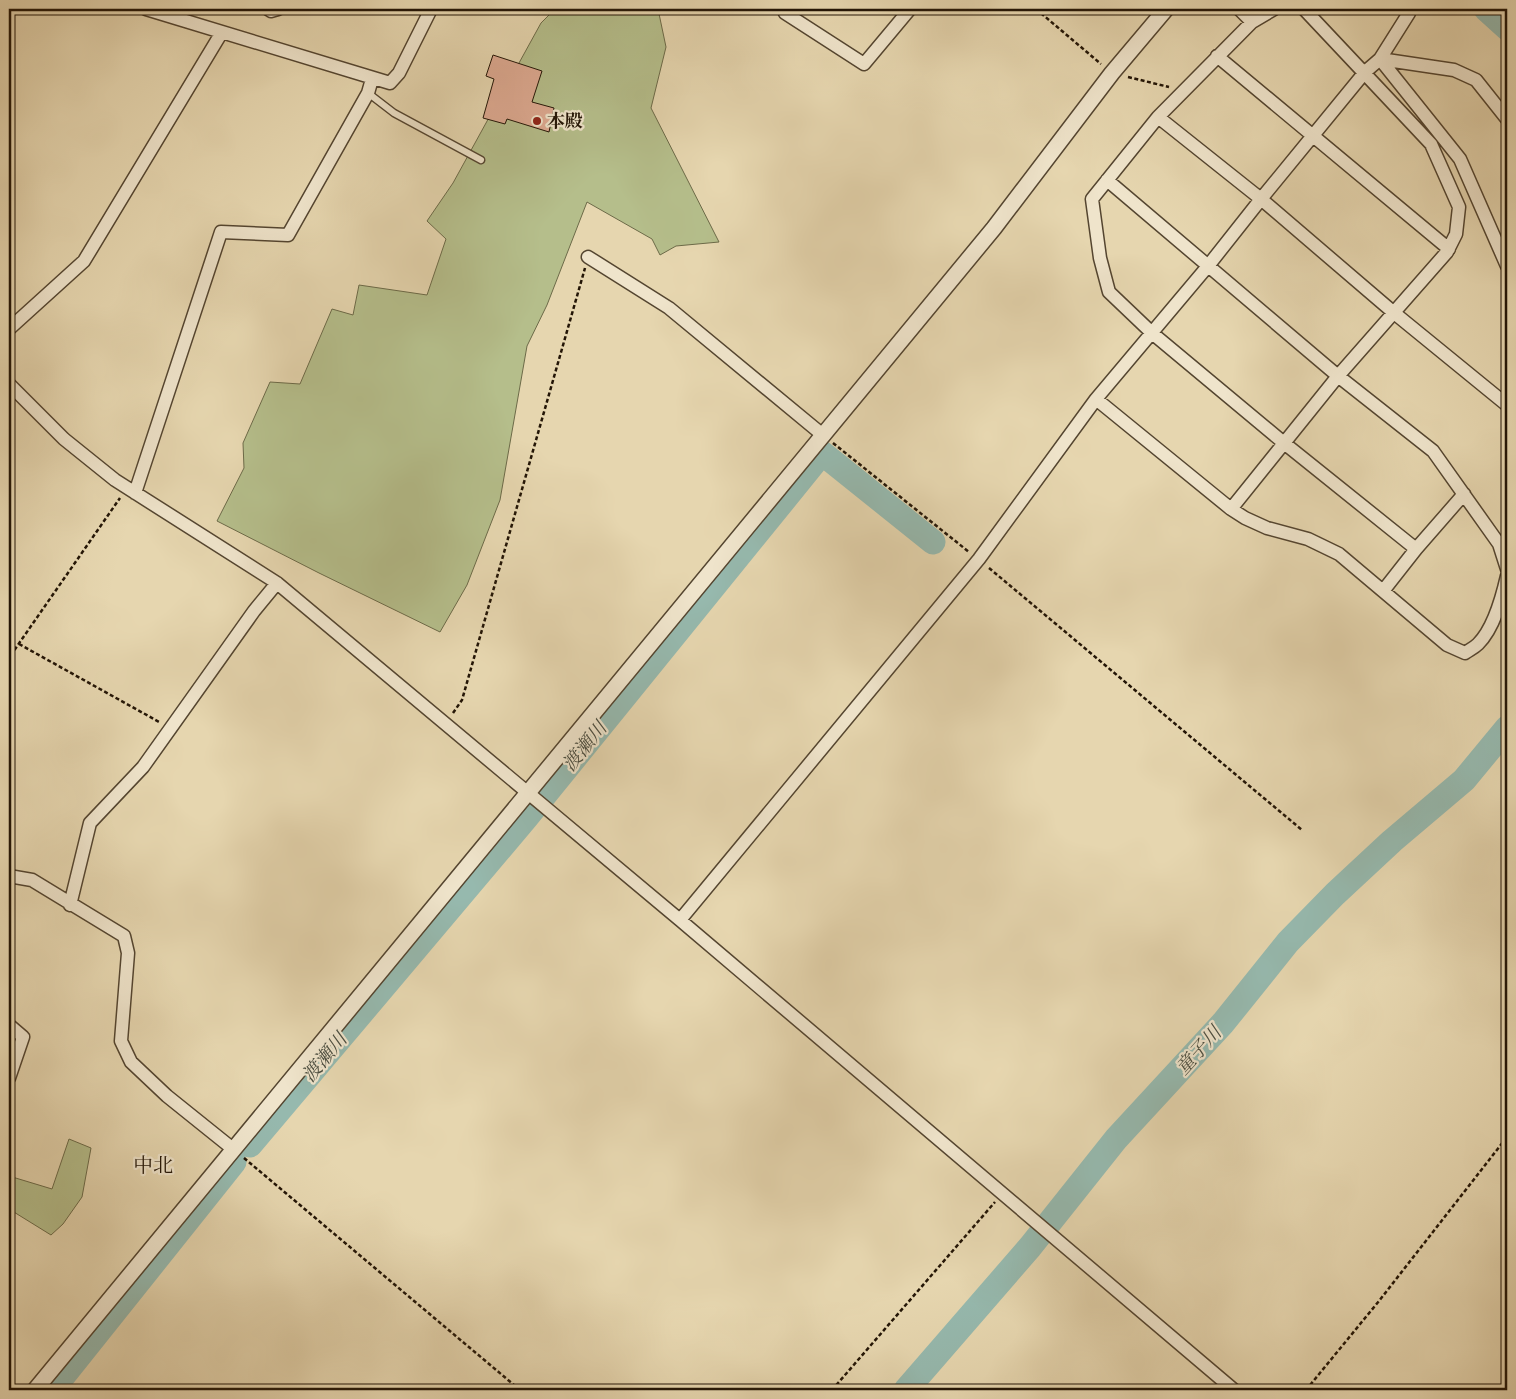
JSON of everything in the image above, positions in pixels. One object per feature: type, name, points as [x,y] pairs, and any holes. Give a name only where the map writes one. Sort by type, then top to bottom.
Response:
[{"type":"street","points":[[146,9],[390,83],[399,73],[431,9]]},
{"type":"street","points":[[268,9],[271,12],[278,9]]},
{"type":"street","points":[[783,9],[785,13],[864,64],[910,9]]},
{"type":"street","points":[[1239,9],[1252,22]]},
{"type":"street","points":[[1274,9],[1252,22],[1158,117],[1092,199],[1100,258],[1108,292],[1152,333],[1284,444],[1416,549]]},
{"type":"street","points":[[1231,509],[1338,376],[1449,249],[1456,234],[1459,208],[1431,144],[1304,9]]},
{"type":"street","points":[[680,920],[978,559],[1096,399],[1208,266],[1365,72],[1380,59],[1409,13],[1409,9]]},
{"type":"street","points":[[35,1390],[994,228],[1162,10]]},
{"type":"street","points":[[9,330],[84,261],[222,32]]},
{"type":"street","points":[[1217,56],[1449,249]]},
{"type":"street","points":[[1380,59],[1454,70],[1476,80],[1507,119]]},
{"type":"street","points":[[1380,59],[1460,159],[1507,266]]},
{"type":"street","points":[[131,490],[221,232],[288,235],[368,93],[372,79]]},
{"type":"street","points":[[1158,117],[1261,199],[1393,312],[1507,405]]},
{"type":"street","points":[[1107,180],[1338,376],[1433,451],[1498,544],[1507,569]]},
{"type":"street","points":[[588,257],[669,308],[824,436]]},
{"type":"street","points":[[9,384],[64,439],[115,480],[277,583],[680,920],[1234,1390]]},
{"type":"street","points":[[1096,399],[1231,509],[1267,528],[1308,539],[1339,554],[1447,645],[1465,653],[1478,644],[1485,635],[1500,605],[1507,576]]},
{"type":"street","points":[[1382,591],[1464,494]]},
{"type":"street","points":[[70,905],[90,823],[143,768],[254,611],[277,583]]},
{"type":"street","points":[[9,876],[32,880],[70,905],[124,936],[128,953],[121,1041],[131,1062],[167,1096],[233,1149]]},
{"type":"street","points":[[9,1025],[23,1037],[9,1078]]},
{"type":"lane","points":[[368,93],[394,113],[481,160]]},
{"type":"path","points":[[1036,9],[1112,73],[1184,91]]},
{"type":"path","points":[[446,725],[462,700],[588,257]]},
{"type":"path","points":[[824,436],[978,559],[1302,830]]},
{"type":"path","points":[[9,652],[13,652],[131,490]]},
{"type":"path","points":[[18,644],[171,728]]},
{"type":"path","points":[[1306,1390],[1379,1301],[1507,1137]]},
{"type":"path","points":[[233,1149],[520,1390]]},
{"type":"path","points":[[832,1390],[1002,1193]]},
{"type":"green space","points":[[555,9],[658,9],[666,47],[651,108],[719,242],[676,246],[660,255],[652,239],[587,202],[547,305],[527,346],[500,500],[467,585],[440,632],[217,521],[244,468],[243,443],[270,382],[300,384],[332,309],[353,315],[359,285],[427,295],[446,239],[427,221],[453,183],[541,23]]},
{"type":"green space","points":[[69,1139],[91,1148],[82,1197],[63,1224],[51,1235],[9,1209],[9,1176],[52,1189]]},
{"type":"building","points":[[493,55],[542,71],[532,102],[554,108],[549,132],[507,119],[505,124],[483,118],[494,79],[486,76]]},
{"type":"waterway","points":[[1486,9],[1507,28]]},
{"type":"waterway","name":"渡瀬川","points":[[250,1145],[526,818],[822,453],[933,542]]},
{"type":"waterway","name":"童子川","points":[[906,1390],[1030,1247],[1116,1139],[1223,1023],[1288,942],[1335,894],[1392,841],[1464,780],[1507,728]]},
{"type":"waterway","name":"渡瀬川","points":[[52,1390],[234,1162]]},
{"type":"place","name":"本殿","points":[[537,121]]},
{"type":"district","name":"中北","points":[[153,1165]]}]
